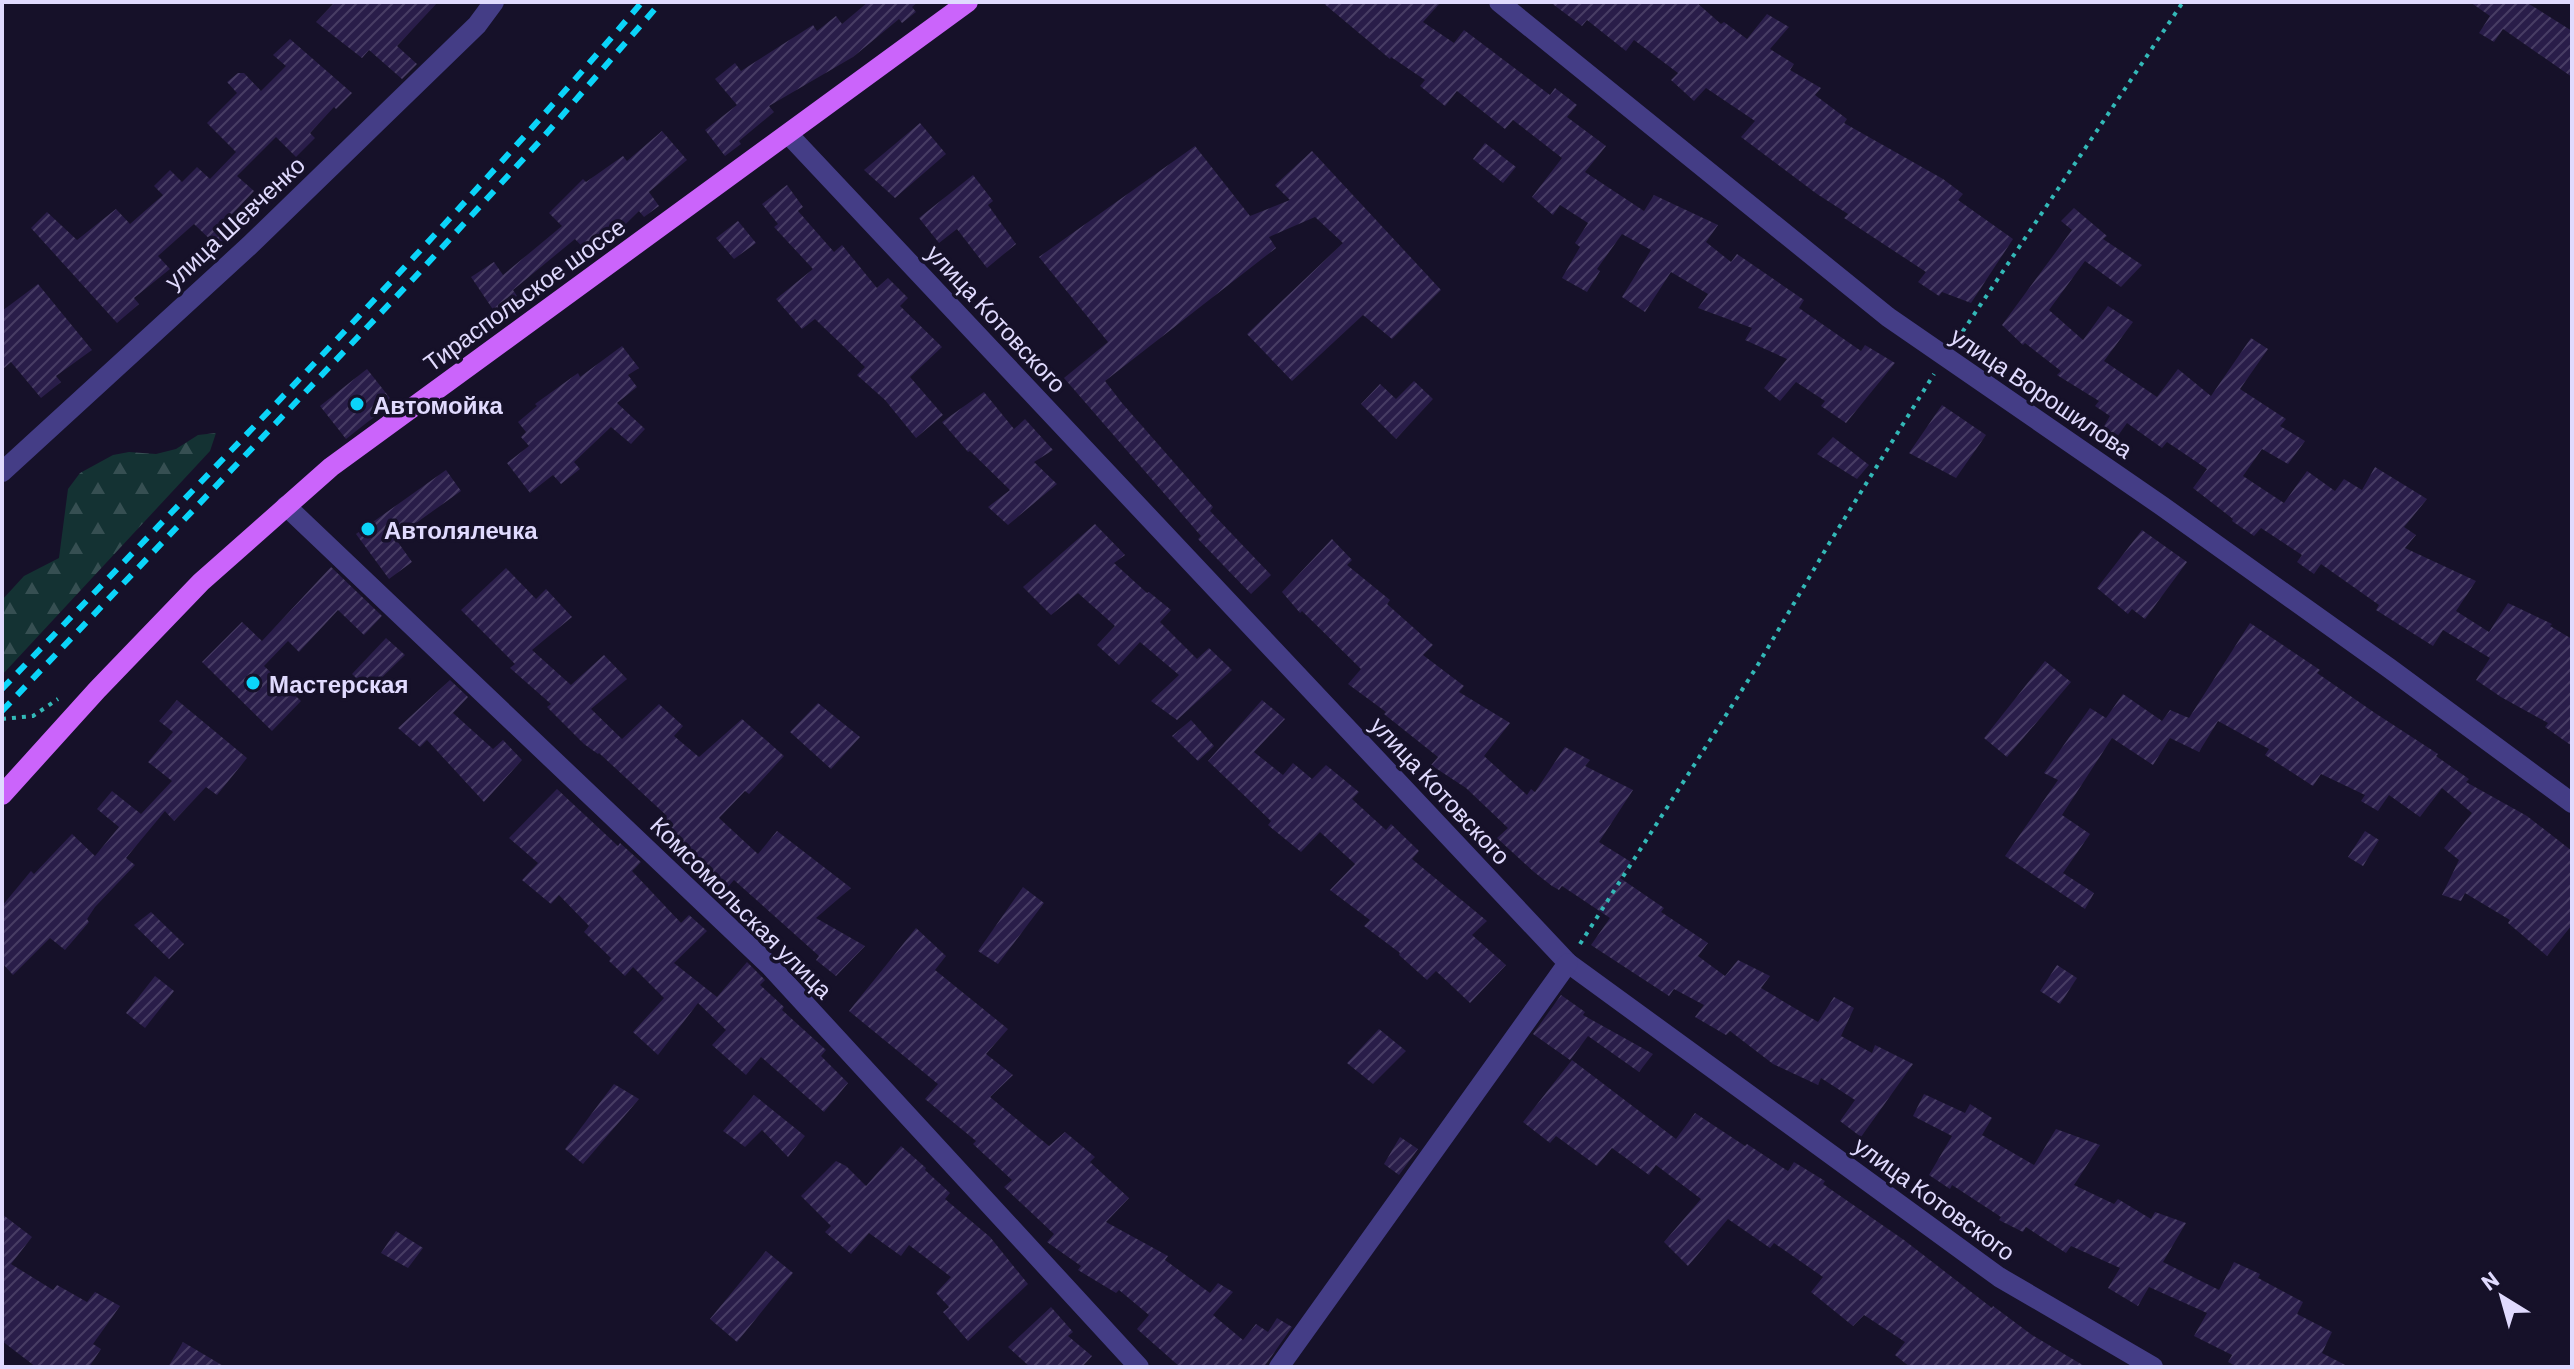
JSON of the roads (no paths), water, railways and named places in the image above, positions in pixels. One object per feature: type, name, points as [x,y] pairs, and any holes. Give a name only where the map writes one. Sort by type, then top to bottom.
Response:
[{"type":"main road","name":"Тираспольское шоссе","points":[[2,795],[201,582],[331,467],[968,2]]},
{"type":"street","name":"улица Шевченко","points":[[2,472],[249,246],[477,25],[494,2]]},
{"type":"street","name":"улица Ворошилова","points":[[1499,2],[1888,317],[2175,515],[2572,803]]},
{"type":"street","name":"улица Котовского","points":[[789,135],[1568,963],[1999,1277],[2153,1367]]},
{"type":"street","name":"Комсомольская улица","points":[[286,506],[770,966],[1139,1367]]},
{"type":"street","points":[[1279,1367],[1568,963]]},
{"type":"railway","points":[[2,689],[407,264],[642,2]]},
{"type":"railway","points":[[2,711],[415,277],[539,142],[661,2]]},
{"type":"place","name":"Автомойка","points":[[357,404]]},
{"type":"place","name":"Автолялечка","points":[[368,529]]},
{"type":"place","name":"Мастерская","points":[[253,683]]}]
